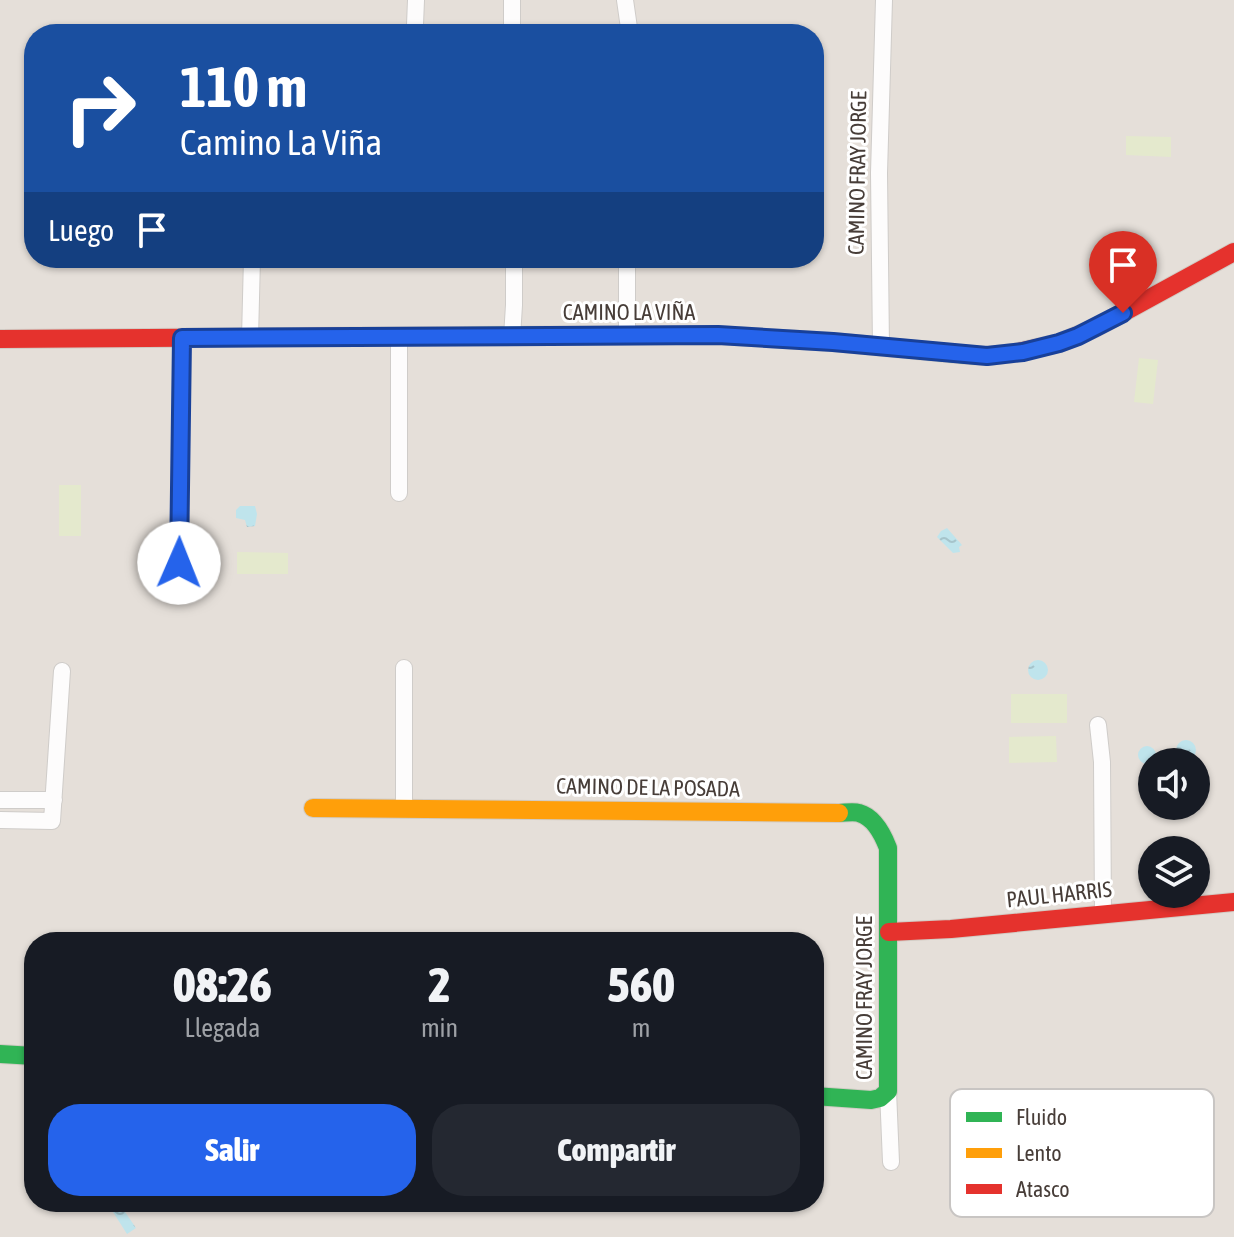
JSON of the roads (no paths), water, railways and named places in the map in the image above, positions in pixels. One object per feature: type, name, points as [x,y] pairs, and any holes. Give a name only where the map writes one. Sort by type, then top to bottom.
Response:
[{"type":"street","points":[[415,24],[416,0]]},
{"type":"street","points":[[512,0],[512,24]]},
{"type":"street","points":[[625,0],[628,24]]},
{"type":"street","name":"CAMINO FRAY JORGE","points":[[881,347],[879,173],[884,0]]},
{"type":"street","name":"CAMINO LA VIÑA","points":[[0,339],[718,335],[987,356],[1040,349],[1078,336],[1234,252]]},
{"type":"street","points":[[250,338],[252,268]]},
{"type":"street","points":[[512,337],[514,268]]},
{"type":"street","points":[[627,268],[627,336]]},
{"type":"street","points":[[399,337],[399,493]]},
{"type":"street","points":[[179,563],[182,338]]},
{"type":"street","points":[[404,668],[404,809]]},
{"type":"street","points":[[0,820],[52,821],[62,671]]},
{"type":"street","points":[[1098,725],[1102,762],[1103,914]]},
{"type":"street","points":[[0,800],[54,800]]},
{"type":"street","name":"CAMINO DE LA POSADA","points":[[313,808],[859,813],[869,818],[883,834]]},
{"type":"street","name":"CAMINO FRAY JORGE","points":[[883,834],[888,848],[891,1162]]},
{"type":"street","name":"PAUL HARRIS","points":[[889,932],[1234,902]]},
{"type":"street","points":[[0,1054],[24,1055]]},
{"type":"street","points":[[824,1097],[871,1100],[880,1098],[888,1091]]},
{"type":"water","points":[[240,506],[255,506],[255,526],[247,527],[245,520],[236,518],[236,510]]},
{"type":"water","points":[[947,528],[962,545],[960,552],[953,553],[937,537]]},
{"type":"water","points":[[1038,660],[1045,663],[1048,670],[1045,677],[1038,680],[1031,677],[1028,670],[1031,663]]},
{"type":"water","points":[[1186,740],[1196,748],[1176,748]]},
{"type":"water","points":[[113,1212],[125,1212],[136,1228],[127,1234]]}]
